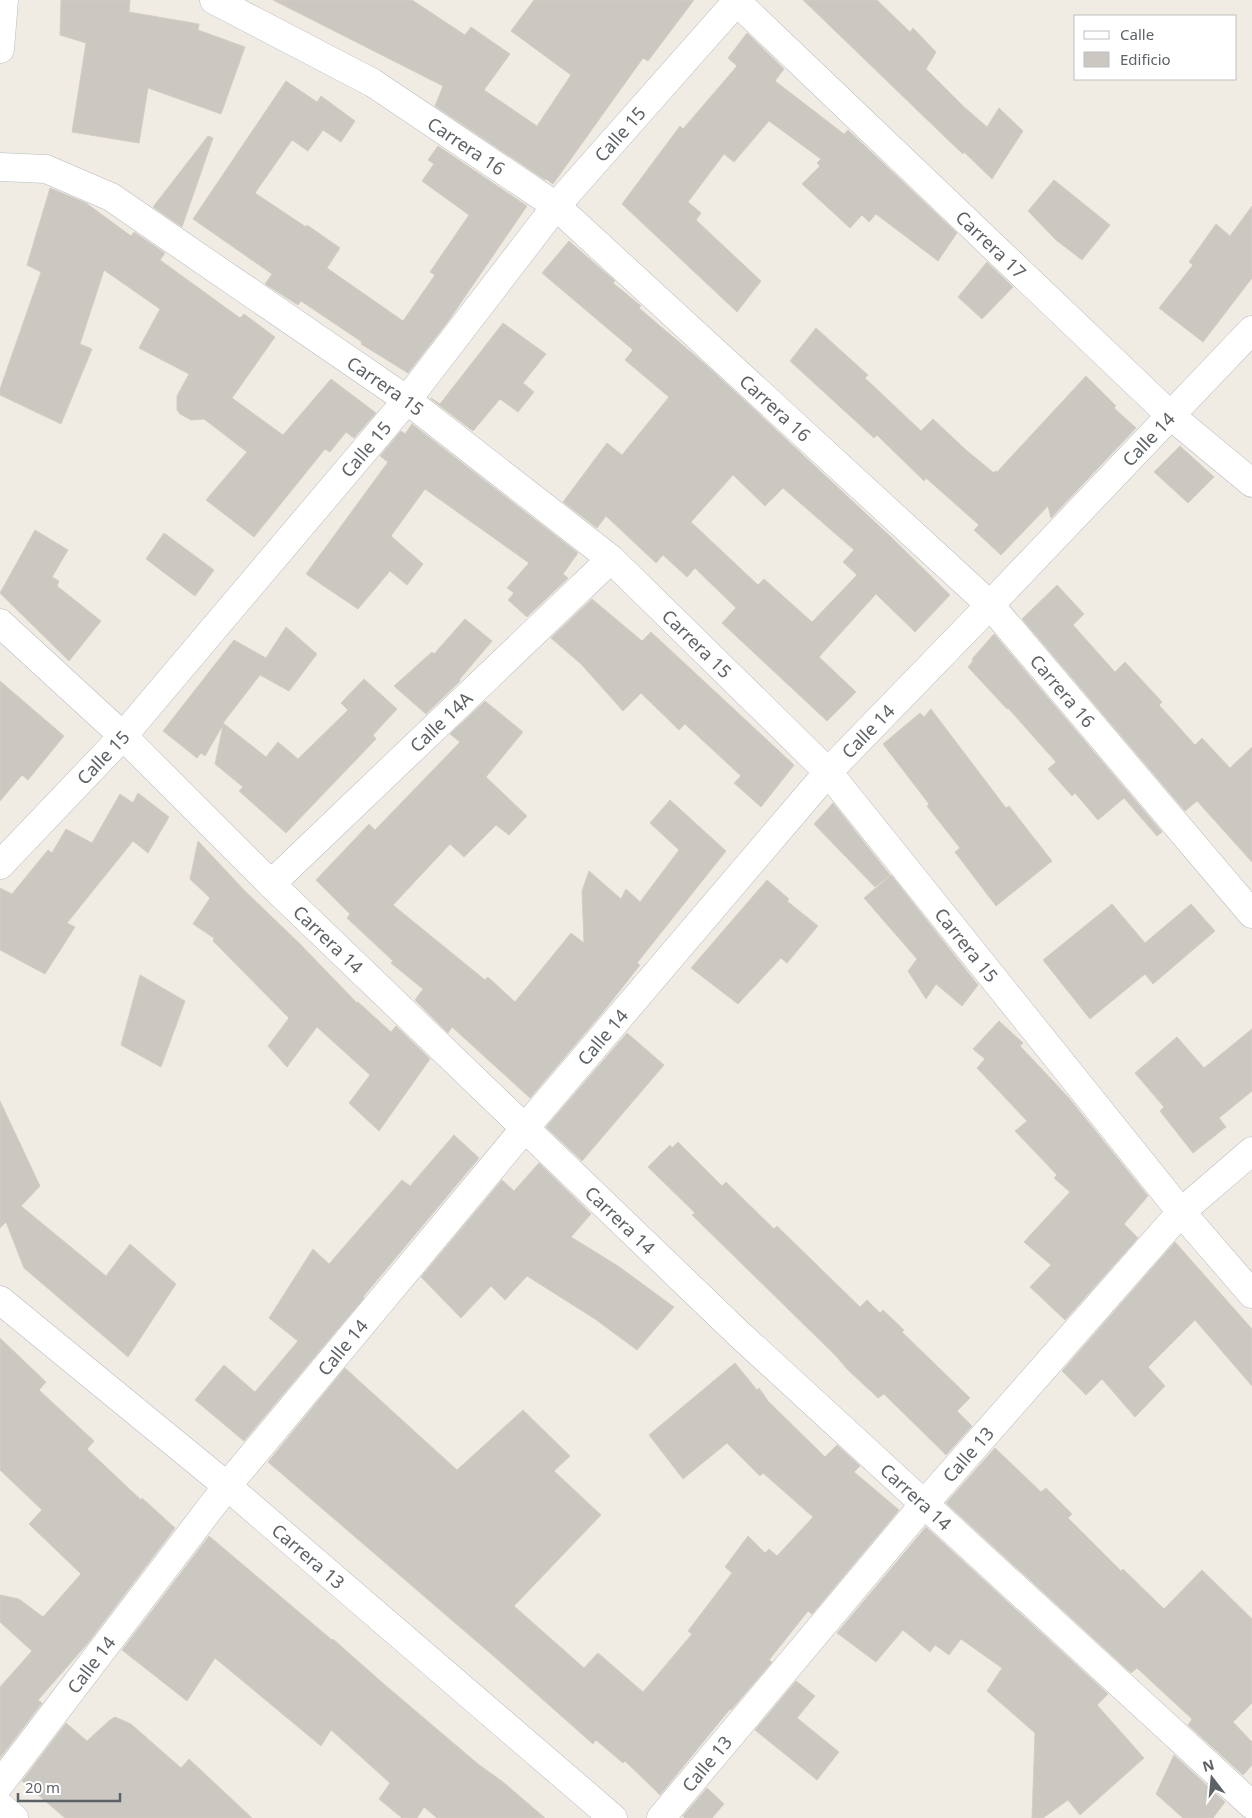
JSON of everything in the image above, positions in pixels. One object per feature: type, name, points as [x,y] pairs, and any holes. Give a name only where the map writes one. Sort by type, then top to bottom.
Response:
[{"type":"street","points":[[0,49],[4,0]]},
{"type":"street","name":"Carrera 16","points":[[214,0],[373,83],[556,206],[990,605],[1252,914]]},
{"type":"street","name":"Calle 15","points":[[0,865],[123,736],[407,400],[556,206],[737,1]]},
{"type":"street","name":"Carrera 17","points":[[737,1],[1170,415],[1252,483]]},
{"type":"street","name":"Carrera 15","points":[[0,167],[46,169],[111,196],[407,400],[610,559],[828,772],[1180,1212],[1252,1294]]},
{"type":"street","name":"Calle 14","points":[[0,1784],[227,1486],[524,1128],[828,772],[1097,494],[1252,330]]},
{"type":"street","name":"Calle 14A","points":[[271,884],[610,559]]},
{"type":"street","name":"Carrera 14","points":[[0,623],[123,736],[271,884],[739,1334],[925,1504],[1248,1807]]},
{"type":"street","name":"Calle 13","points":[[661,1818],[925,1504],[1180,1212],[1252,1151]]},
{"type":"street","name":"Carrera 13","points":[[0,1300],[227,1486],[613,1818]]},
{"type":"street","points":[[0,1806],[14,1818]]},
{"type":"building","points":[[61,0],[130,0],[129,12],[199,24],[198,30],[245,47],[221,114],[148,88],[139,143],[72,132],[86,43],[60,35]]},
{"type":"building","points":[[273,0],[412,0],[465,35],[471,27],[510,54],[484,90],[537,126],[571,75],[511,31],[534,0],[694,0],[648,61],[643,58],[553,184],[435,106],[443,86]]},
{"type":"building","points":[[803,0],[877,0],[910,32],[913,28],[936,52],[926,69],[987,127],[999,108],[1023,131],[992,179],[945,137]]},
{"type":"building","points":[[747,33],[784,69],[775,81],[844,134],[848,130],[957,233],[938,261],[876,214],[869,222],[862,215],[850,228],[802,184],[820,166],[817,163],[821,159],[769,121],[734,162],[724,154],[688,202],[701,213],[696,220],[761,281],[737,312],[622,204],[680,126],[683,129],[737,66],[728,58]]},
{"type":"building","points":[[286,81],[317,102],[321,96],[355,121],[341,142],[323,130],[308,151],[292,140],[255,193],[340,248],[327,268],[403,321],[435,275],[430,272],[469,215],[422,181],[434,164],[428,160],[438,146],[527,206],[449,320],[408,373],[361,344],[362,342],[301,301],[298,305],[265,284],[272,274],[193,219]]},
{"type":"building","points":[[208,136],[213,138],[182,227],[153,207]]},
{"type":"building","points":[[1054,180],[1110,225],[1082,260],[1056,240],[1028,211]]},
{"type":"building","points":[[50,188],[86,203],[131,236],[134,232],[165,253],[160,260],[240,318],[244,314],[275,337],[232,398],[283,435],[331,379],[376,413],[354,438],[346,432],[330,452],[325,449],[254,537],[206,500],[247,452],[204,419],[191,420],[180,414],[177,410],[177,396],[189,374],[139,348],[160,309],[104,270],[80,344],[92,349],[61,424],[0,395],[0,389],[41,272],[27,265]]},
{"type":"building","points":[[1252,206],[1252,278],[1203,342],[1159,308],[1193,265],[1189,262],[1216,224],[1230,236]]},
{"type":"building","points":[[569,241],[615,281],[613,283],[641,306],[639,308],[706,365],[757,412],[950,595],[915,632],[876,594],[819,657],[856,692],[827,721],[722,623],[736,608],[695,568],[687,577],[663,555],[656,563],[606,516],[597,528],[563,502],[607,443],[622,455],[669,397],[625,360],[633,350],[542,273]],"holes":[[[733,475],[765,506],[783,488],[854,550],[843,562],[857,575],[812,622],[764,579],[758,585],[691,522]]]},
{"type":"building","points":[[987,262],[1013,287],[982,319],[958,297]]},
{"type":"building","points":[[503,323],[546,354],[523,383],[534,392],[518,412],[500,399],[473,431],[431,398],[440,404]]},
{"type":"building","points":[[816,328],[868,375],[865,378],[921,431],[933,419],[994,473],[1086,376],[1116,406],[1114,408],[1136,428],[1051,518],[1048,506],[1001,555],[974,530],[979,525],[926,478],[924,481],[877,435],[874,438],[790,361]]},
{"type":"building","points":[[412,424],[578,553],[563,574],[568,578],[527,617],[508,600],[514,593],[507,588],[529,563],[425,489],[391,536],[423,564],[407,585],[390,571],[358,609],[306,574],[388,462],[380,456],[401,431],[405,434]]},
{"type":"building","points":[[1180,446],[1214,477],[1188,503],[1154,472]]},
{"type":"building","points":[[35,530],[68,550],[52,577],[59,581],[57,586],[101,621],[69,661],[0,593]]},
{"type":"building","points":[[164,533],[214,570],[195,596],[146,559]]},
{"type":"building","points":[[1057,585],[1084,614],[1073,625],[1115,672],[1125,662],[1162,702],[1159,705],[1195,745],[1202,738],[1230,768],[1252,747],[1252,862],[1197,801],[1185,811],[1022,619]]},
{"type":"building","points":[[592,599],[642,641],[651,632],[794,765],[761,807],[734,783],[741,776],[685,724],[679,730],[641,693],[623,711],[581,664],[551,638]]},
{"type":"building","points":[[465,619],[492,641],[460,681],[426,714],[394,686],[432,652],[434,654]]},
{"type":"building","points":[[286,627],[317,654],[289,691],[260,675],[223,723],[266,757],[278,742],[298,759],[348,710],[341,703],[364,679],[397,709],[373,735],[376,739],[286,833],[239,791],[243,787],[215,764],[223,725],[205,756],[201,753],[197,758],[163,731],[234,640],[266,658]]},
{"type":"building","points":[[994,634],[1162,832],[1157,836],[1124,798],[1098,820],[1075,793],[1072,796],[1048,769],[1056,762],[968,667],[973,661],[972,659]]},
{"type":"building","points":[[0,681],[64,736],[28,780],[22,775],[0,801]]},
{"type":"building","points":[[485,701],[523,732],[486,777],[527,816],[509,835],[496,825],[464,857],[450,844],[393,905],[485,980],[488,977],[515,1002],[571,933],[584,943],[582,891],[589,871],[621,899],[626,889],[640,902],[679,850],[650,823],[670,800],[726,851],[637,963],[640,965],[603,1012],[530,1098],[452,1027],[448,1033],[415,1000],[423,989],[391,963],[393,961],[347,918],[350,914],[316,880],[369,824],[375,830],[460,742],[450,734]]},
{"type":"building","points":[[931,709],[1006,808],[1009,806],[1052,861],[996,906],[955,852],[960,848],[927,806],[929,804],[883,744],[920,713],[924,717]]},
{"type":"building","points":[[138,793],[169,817],[148,853],[133,841],[67,923],[75,927],[45,974],[0,950],[0,888],[12,894],[48,850],[52,853],[66,829],[92,843],[120,794],[133,803]]},
{"type":"building","points":[[833,803],[890,875],[875,887],[814,824]]},
{"type":"building","points":[[198,841],[357,1003],[391,1032],[396,1026],[430,1059],[379,1131],[349,1103],[370,1075],[317,1027],[287,1067],[268,1046],[289,1018],[213,941],[214,938],[193,924],[210,898],[190,879]]},
{"type":"building","points":[[891,875],[978,985],[962,1006],[936,984],[926,999],[908,971],[917,959],[864,898]]},
{"type":"building","points":[[767,880],[789,899],[787,901],[818,926],[787,963],[781,958],[738,1004],[691,968]]},
{"type":"building","points":[[1112,904],[1145,943],[1191,904],[1215,931],[1153,984],[1145,974],[1090,1019],[1043,960]]},
{"type":"building","points":[[140,975],[185,1001],[161,1067],[121,1045]]},
{"type":"building","points":[[999,1021],[1023,1043],[1020,1046],[1068,1097],[1148,1196],[1124,1224],[1138,1238],[1065,1320],[1030,1287],[1051,1265],[1024,1242],[1070,1192],[1054,1178],[1057,1175],[1015,1131],[1027,1121],[977,1068],[985,1059],[973,1049]]},
{"type":"building","points":[[1252,1029],[1252,1091],[1219,1118],[1226,1127],[1193,1153],[1160,1111],[1164,1107],[1135,1073],[1177,1037],[1204,1068]]},
{"type":"building","points":[[627,1033],[664,1065],[582,1161],[546,1127]]},
{"type":"building","points":[[0,1101],[40,1186],[21,1206],[106,1276],[130,1244],[176,1284],[128,1357],[24,1268],[6,1222],[0,1228]]},
{"type":"building","points":[[454,1135],[479,1158],[244,1441],[195,1400],[224,1365],[255,1392],[298,1341],[269,1318],[313,1249],[329,1264],[402,1180],[410,1186]]},
{"type":"building","points":[[678,1142],[722,1186],[726,1182],[774,1229],[777,1226],[860,1307],[867,1300],[880,1313],[883,1310],[904,1330],[902,1332],[970,1398],[957,1411],[972,1426],[946,1455],[884,1394],[878,1398],[847,1369],[692,1215],[695,1213],[648,1167],[670,1145],[672,1148]]},
{"type":"building","points":[[539,1163],[591,1214],[571,1237],[618,1266],[674,1307],[637,1350],[595,1319],[527,1276],[505,1300],[491,1286],[461,1318],[421,1277],[502,1180],[514,1191]]},
{"type":"building","points":[[1175,1242],[1252,1329],[1252,1386],[1195,1320],[1148,1367],[1165,1386],[1135,1417],[1102,1379],[1086,1395],[1062,1371]]},
{"type":"building","points":[[0,1338],[46,1382],[39,1390],[94,1441],[87,1449],[141,1500],[142,1498],[175,1528],[87,1644],[38,1700],[42,1703],[0,1758],[0,1687],[32,1651],[0,1622],[0,1595],[19,1599],[43,1617],[81,1574],[29,1524],[42,1510],[0,1470]]},
{"type":"building","points":[[735,1363],[757,1390],[759,1388],[768,1401],[825,1457],[837,1445],[860,1466],[854,1472],[899,1510],[812,1614],[808,1611],[769,1660],[772,1662],[730,1709],[660,1795],[625,1761],[623,1763],[596,1740],[593,1744],[268,1462],[345,1368],[457,1470],[523,1410],[570,1456],[554,1471],[601,1515],[514,1606],[584,1668],[598,1653],[643,1692],[692,1634],[688,1631],[732,1573],[725,1567],[748,1536],[765,1553],[769,1549],[777,1556],[813,1517],[763,1473],[760,1476],[727,1443],[683,1479],[649,1435]]},
{"type":"building","points":[[995,1448],[1041,1492],[1046,1488],[1072,1514],[1068,1518],[1121,1571],[1123,1569],[1164,1609],[1202,1570],[1252,1619],[1252,1703],[1233,1722],[1252,1742],[1252,1765],[1243,1775],[1188,1725],[1192,1719],[1137,1668],[1131,1673],[946,1503]]},
{"type":"building","points":[[926,1527],[1108,1694],[1097,1705],[1144,1758],[1080,1815],[1068,1800],[1043,1818],[1032,1818],[1035,1733],[987,1691],[1002,1668],[961,1639],[949,1655],[935,1645],[930,1652],[903,1630],[876,1662],[837,1633]]},
{"type":"building","points":[[209,1536],[333,1639],[478,1764],[503,1782],[545,1818],[437,1818],[424,1807],[417,1818],[402,1818],[379,1799],[390,1783],[331,1730],[321,1746],[215,1658],[187,1701],[122,1650]]},
{"type":"building","points":[[796,1681],[815,1696],[797,1718],[839,1752],[817,1780],[755,1730]]},
{"type":"building","points":[[115,1717],[131,1724],[181,1768],[189,1759],[252,1818],[65,1818],[22,1781],[66,1723],[87,1741]]},
{"type":"building","points":[[1174,1755],[1225,1802],[1213,1818],[1183,1818],[1156,1794]]},
{"type":"building","points":[[707,1788],[724,1804],[712,1818],[685,1818],[683,1816]]}]
